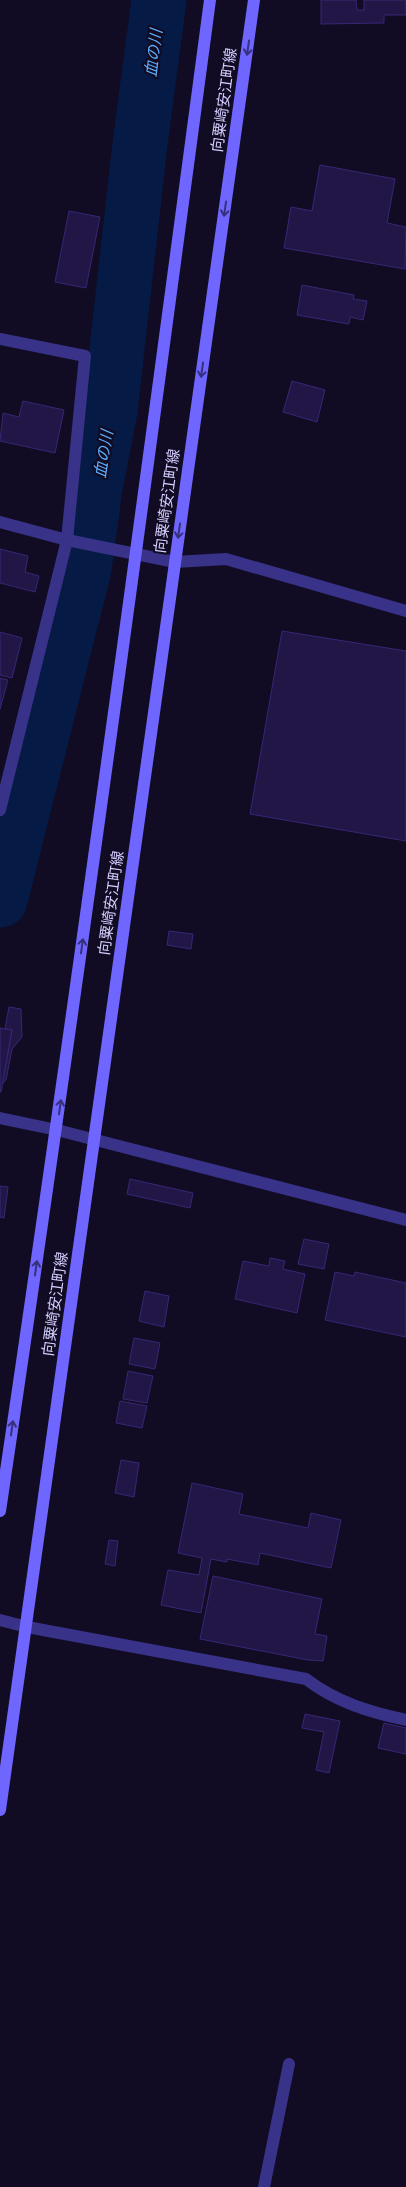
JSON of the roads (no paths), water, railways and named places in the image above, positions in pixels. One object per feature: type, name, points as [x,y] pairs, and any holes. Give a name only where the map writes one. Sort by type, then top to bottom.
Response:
[{"type":"main road","name":"向粟崎安江町線","points":[[0,1511],[57,1130],[210,0]]},
{"type":"main road","name":"向粟崎安江町線","points":[[0,1810],[254,0]]},
{"type":"street","points":[[0,339],[85,356],[68,540],[4,774],[0,810]]},
{"type":"street","points":[[0,522],[68,540],[175,562],[226,559],[406,611]]},
{"type":"street","points":[[0,1118],[57,1130],[406,1220]]},
{"type":"street","points":[[0,1620],[27,1627],[306,1679],[339,1700],[373,1713],[406,1720]]},
{"type":"street","points":[[264,2187],[289,2064]]},
{"type":"waterway","name":"血の川","points":[[0,900],[84,569],[95,488],[110,411],[139,152],[159,0]]}]
